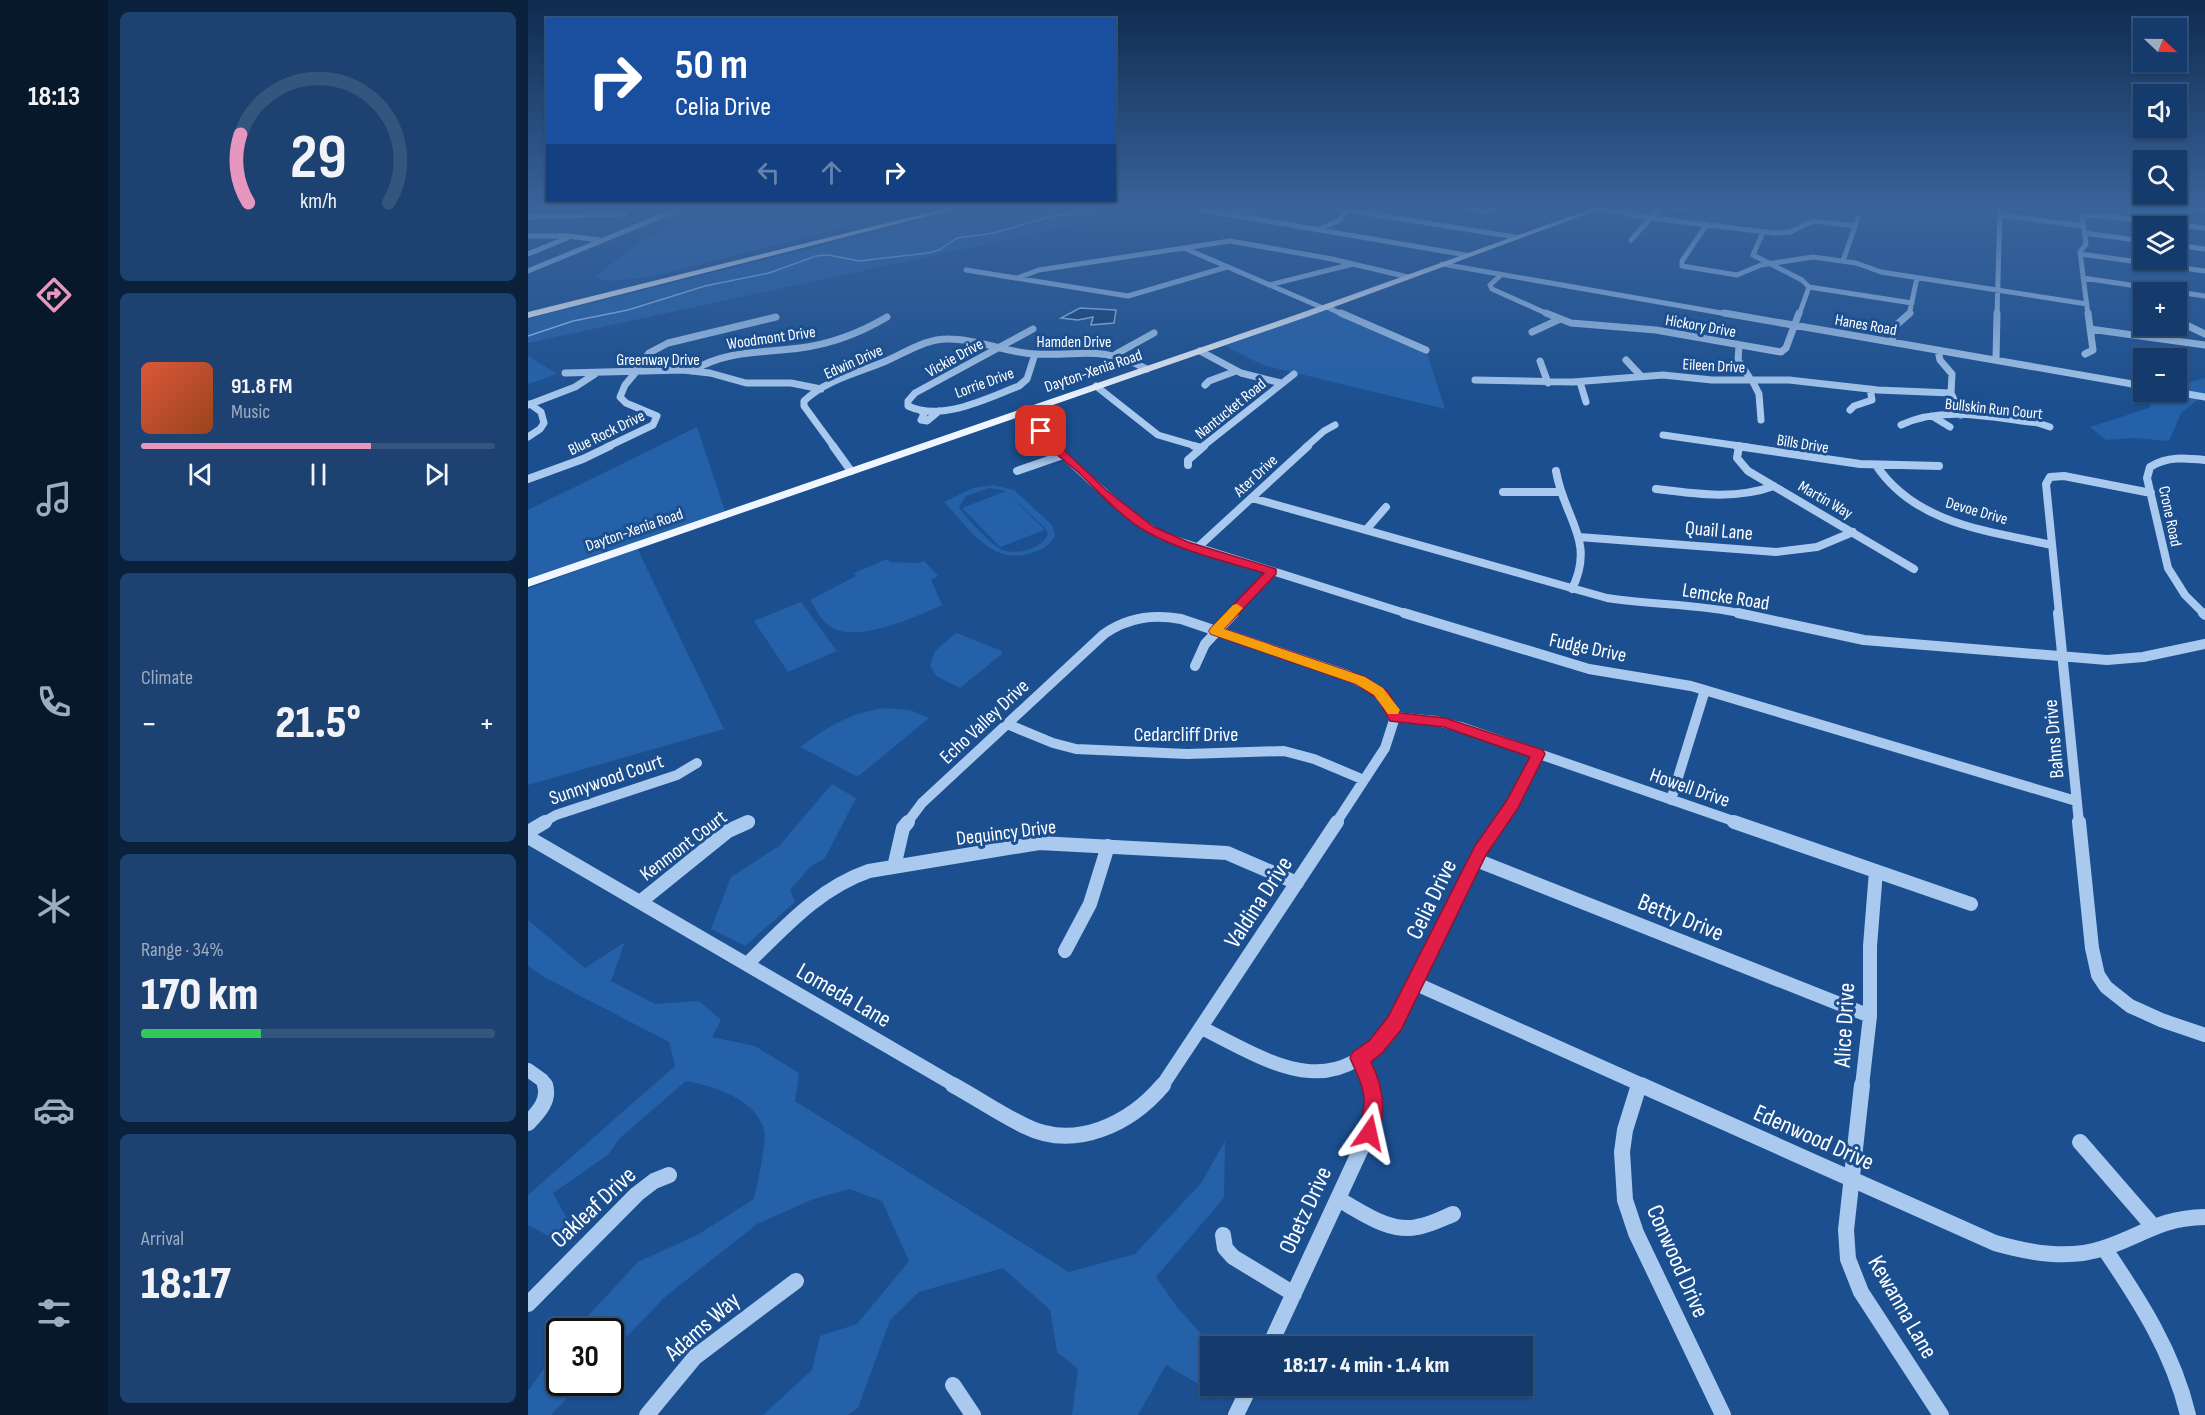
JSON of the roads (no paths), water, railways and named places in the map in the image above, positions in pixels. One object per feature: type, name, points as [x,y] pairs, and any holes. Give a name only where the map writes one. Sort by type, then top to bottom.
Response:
[{"type":"highway","points":[[528,313],[683,274]]},
{"type":"highway","points":[[528,313],[687,274]]},
{"type":"main road","name":"Dayton-Xenia Road","points":[[528,583],[1418,274]]},
{"type":"street","points":[[992,274],[1128,296],[1203,274]]},
{"type":"street","points":[[1017,278],[1028,274]]},
{"type":"street","points":[[1243,274],[1426,350]]},
{"type":"street","points":[[1269,285],[1314,274]]},
{"type":"street","points":[[1393,274],[1408,278]]},
{"type":"street","name":"Hickory Drive","points":[[1501,274],[1490,285],[1492,289],[1575,324],[1656,330],[1776,352],[1784,350],[1794,326]]},
{"type":"street","name":"Hanes Road","points":[[1501,274],[2133,384]]},
{"type":"street","points":[[1789,274],[1802,280],[1809,287],[1912,303]]},
{"type":"street","points":[[1894,274],[2087,304]]},
{"type":"street","points":[[1996,360],[1998,274]]},
{"type":"street","points":[[2083,274],[2094,350],[2085,354]]},
{"type":"street","points":[[1892,342],[1895,326],[1909,317],[1917,278]]},
{"type":"street","points":[[2083,278],[2205,296]]},
{"type":"street","points":[[1794,326],[1809,287]]},
{"type":"street","name":"Blue Rock Drive","points":[[528,479],[578,462],[653,425],[657,416],[626,403],[621,397],[625,385],[650,353],[668,343],[776,317]]},
{"type":"street","name":"Woodmont Drive","points":[[692,371],[705,362],[724,356],[798,348],[829,342],[887,317]]},
{"type":"street","points":[[1532,332],[1560,319]]},
{"type":"street","points":[[2187,325],[2205,334]]},
{"type":"street","name":"Vickie Drive","points":[[922,412],[908,406],[912,395],[1034,329]]},
{"type":"street","points":[[2090,329],[2205,345]]},
{"type":"street","points":[[1116,354],[1154,333]]},
{"type":"street","name":"Edwin Drive","points":[[851,471],[804,405],[807,397],[931,341],[954,339],[997,349]]},
{"type":"street","points":[[1739,346],[1737,354],[1739,363],[1759,394],[1761,420]]},
{"type":"street","name":"Hamden Drive","points":[[997,349],[1035,354],[1090,351],[1116,354],[1147,369]]},
{"type":"street","points":[[1938,350],[1940,360],[1952,374],[1951,393],[1961,415]]},
{"type":"street","points":[[1200,351],[1236,371],[1281,384]]},
{"type":"street","name":"Lorrie Drive","points":[[922,412],[924,414],[921,420],[925,422],[931,420],[939,411],[1020,385],[1028,379],[1035,354]]},
{"type":"street","points":[[1626,360],[1641,376]]},
{"type":"street","points":[[1540,361],[1548,383]]},
{"type":"street","name":"Greenway Drive","points":[[565,373],[692,371],[746,382],[791,383],[821,389]]},
{"type":"street","points":[[1205,385],[1209,381],[1236,371]]},
{"type":"street","points":[[529,404],[575,387],[595,374]]},
{"type":"street","name":"Nantucket Road","points":[[1188,465],[1188,460],[1201,448],[1294,374]]},
{"type":"street","name":"Eileen Drive","points":[[1475,380],[1548,383],[1641,376],[1789,381],[1870,389],[1951,393]]},
{"type":"street","points":[[1580,382],[1586,402]]},
{"type":"street","points":[[1096,387],[1158,435],[1201,448]]},
{"type":"street","points":[[1850,410],[1854,406],[1872,400],[1870,389]]},
{"type":"street","points":[[2187,394],[2205,397]]},
{"type":"street","points":[[528,437],[540,429],[544,423],[541,412],[529,404]]},
{"type":"street","name":"Fudge Drive","points":[[1029,410],[1037,420],[1041,444],[1150,529],[1197,548],[1578,666],[1663,680],[1705,690],[2076,801]]},
{"type":"street","name":"Bullskin Run Court","points":[[1901,425],[1907,421],[1932,416],[1961,415],[2038,423],[2050,427]]},
{"type":"street","points":[[1932,416],[1950,427]]},
{"type":"street","name":"Ater Drive","points":[[1197,548],[1324,431],[1335,425]]},
{"type":"street","name":"Bills Drive","points":[[1663,435],[1876,465],[1940,466]]},
{"type":"street","name":"Martin Way","points":[[1739,446],[1736,455],[1742,465],[1914,569]]},
{"type":"street","points":[[1017,471],[1059,456]]},
{"type":"street","name":"Crone Road","points":[[2205,460],[2175,458],[2152,465],[2147,474],[2168,568],[2185,595],[2205,615]]},
{"type":"street","name":"Devoe Drive","points":[[1876,465],[1899,493],[1945,518],[1966,526],[2052,545]]},
{"type":"street","points":[[1556,471],[1559,492],[1584,550],[1584,563],[1580,576],[1572,589]]},
{"type":"street","name":"Bahns Drive","points":[[2151,493],[2064,476],[2050,477],[2046,484],[2076,801],[2093,958],[2097,974],[2111,993],[2129,1006],[2205,1035]]},
{"type":"street","points":[[1656,489],[1733,495],[1755,493],[1774,486]]},
{"type":"street","points":[[1503,492],[1559,492]]},
{"type":"street","name":"Lemcke Road","points":[[1252,498],[1572,589],[1636,603],[1727,610],[1849,638],[2063,658],[2126,659],[2205,644]]},
{"type":"street","points":[[1366,530],[1386,507]]},
{"type":"street","name":"Quail Lane","points":[[1579,537],[1776,552],[1817,547],[1854,532]]},
{"type":"street","points":[[1195,666],[1201,649],[1272,572]]},
{"type":"street","name":"Echo Valley Drive","points":[[894,867],[903,828],[913,813],[1104,634],[1126,621],[1149,616],[1168,616],[1216,631]]},
{"type":"street","points":[[1216,631],[1361,681],[1383,696],[1392,708],[1395,717]]},
{"type":"street","points":[[1671,800],[1705,690]]},
{"type":"street","name":"Howell Drive","points":[[1395,717],[1445,723],[1971,904]]},
{"type":"street","name":"Valdina Drive","points":[[1146,1105],[1171,1075],[1385,748],[1395,717]]},
{"type":"street","name":"Cedarcliff Drive","points":[[1007,723],[1053,743],[1076,749],[1188,754],[1284,751],[1314,759],[1364,780]]},
{"type":"street","name":"Celia Drive","points":[[1360,1058],[1376,1047],[1388,1033],[1476,860],[1513,804],[1538,754]]},
{"type":"street","name":"Sunnywood Court","points":[[528,834],[556,815],[677,775],[696,763]]},
{"type":"street","name":"Kenmont Court","points":[[640,902],[728,831],[750,821]]},
{"type":"street","name":"Lomeda Lane","points":[[528,834],[640,902],[1026,1127],[1064,1137],[1094,1133],[1128,1118],[1146,1105]]},
{"type":"street","name":"Dequincy Drive","points":[[747,964],[831,886],[861,873],[1033,844],[1221,852],[1297,883]]},
{"type":"street","points":[[1065,951],[1090,904],[1108,846]]},
{"type":"street","name":"Betty Drive","points":[[1476,860],[1870,1016]]},
{"type":"street","name":"Alice Drive","points":[[1852,1180],[1870,1016],[1870,946],[1876,871]]},
{"type":"street","name":"Edenwood Drive","points":[[1414,983],[1995,1243],[2042,1253],[2070,1253],[2104,1248],[2175,1217],[2205,1217]]},
{"type":"street","points":[[1202,1028],[1269,1062],[1293,1070],[1326,1070],[1360,1058]]},
{"type":"street","name":"Obetz Drive","points":[[1274,1336],[1369,1133],[1374,1115],[1372,1089],[1360,1058]]},
{"type":"street","points":[[528,1070],[544,1082],[547,1090],[545,1100],[530,1121]]},
{"type":"street","name":"Conwood Drive","points":[[1639,1084],[1622,1152],[1626,1200],[1636,1233],[1723,1415]]},
{"type":"street","points":[[2080,1142],[2152,1226]]},
{"type":"street","name":"Oakleaf Drive","points":[[528,1304],[637,1194],[654,1181],[669,1175]]},
{"type":"street","name":"Kewanna Lane","points":[[1852,1180],[1846,1241],[1848,1259],[1855,1280],[1941,1415]]},
{"type":"street","points":[[1338,1199],[1388,1224],[1402,1228],[1421,1227],[1453,1214]]},
{"type":"street","points":[[1223,1235],[1225,1248],[1233,1257],[1294,1294]]},
{"type":"street","points":[[2104,1248],[2138,1297],[2156,1329],[2179,1380],[2188,1415]]},
{"type":"street","name":"Adams Way","points":[[647,1415],[696,1357],[796,1281]]},
{"type":"street","points":[[953,1385],[973,1415]]},
{"type":"street","points":[[1236,1415],[1245,1396]]},
{"type":"waterway","points":[[528,336],[573,321],[628,310],[705,286],[764,274]]}]
